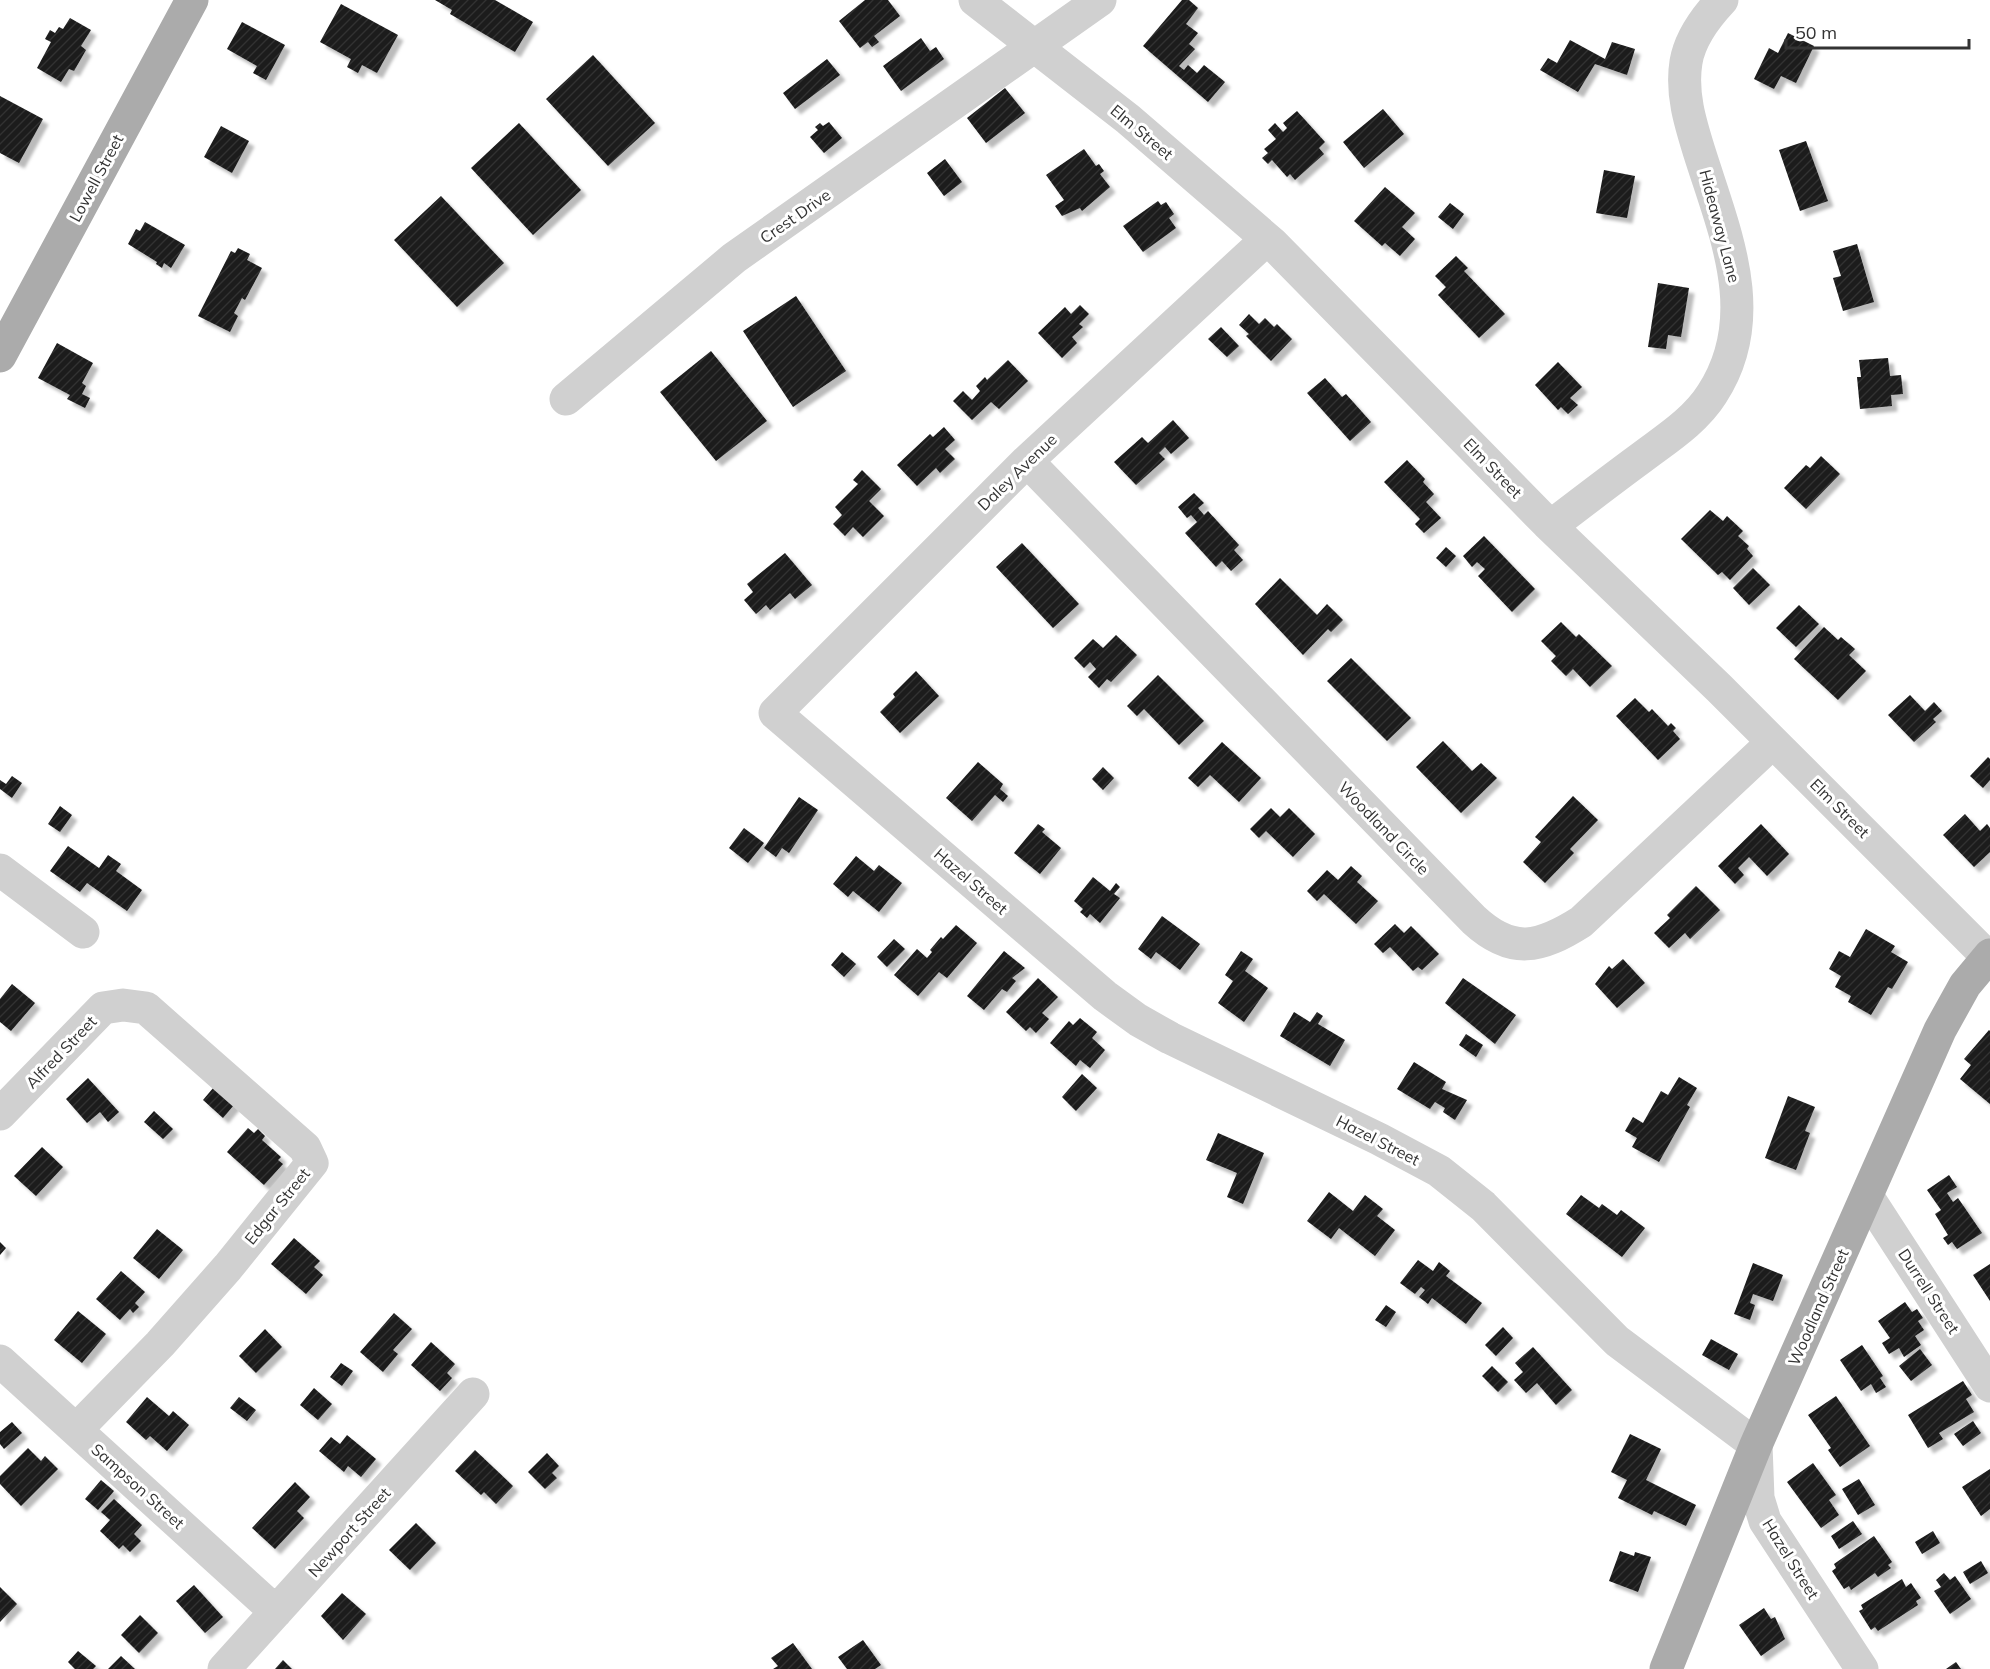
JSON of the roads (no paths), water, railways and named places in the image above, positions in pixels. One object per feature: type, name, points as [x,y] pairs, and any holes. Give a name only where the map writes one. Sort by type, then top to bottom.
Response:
[{"type":"main road","name":"Lowell Street","points":[[0,356],[192,0]]},
{"type":"main road","name":"Woodland Street","points":[[1666,1669],[1756,1445],[1940,1030],[1965,985],[1989,957]]},
{"type":"street","name":"Elm Street","points":[[975,0],[1136,127],[1267,239],[1551,526],[1989,957]]},
{"type":"street","name":"Crest Drive","points":[[566,399],[734,258],[1100,0]]},
{"type":"street","name":"Hideaway Lane","points":[[1551,526],[1687,422],[1711,396],[1725,373],[1737,323],[1736,274],[1691,125],[1685,84],[1687,60],[1692,43],[1711,12],[1722,0]]},
{"type":"street","name":"Daley Avenue","points":[[775,713],[1027,461],[1267,239]]},
{"type":"street","name":"Woodland Circle","points":[[1027,461],[1474,920],[1500,940],[1535,945],[1551,940],[1581,922],[1773,742]]},
{"type":"street","name":"Hazel Street","points":[[775,713],[1105,996],[1138,1020],[1170,1038],[1411,1155],[1463,1188],[1617,1341],[1756,1445],[1758,1498],[1765,1521],[1862,1669]]},
{"type":"street","points":[[0,870],[83,932]]},
{"type":"street","name":"Alfred Street","points":[[0,1114],[103,1008],[129,1005]]},
{"type":"street","name":"Edgar Street","points":[[76,1430],[160,1344],[228,1267],[312,1163],[305,1148],[182,1038],[146,1008],[129,1005]]},
{"type":"street","name":"Durrell Street","points":[[1867,1196],[1990,1386]]},
{"type":"street","name":"Sampson Street","points":[[0,1361],[276,1612]]},
{"type":"street","name":"Newport Street","points":[[224,1669],[473,1394]]}]
